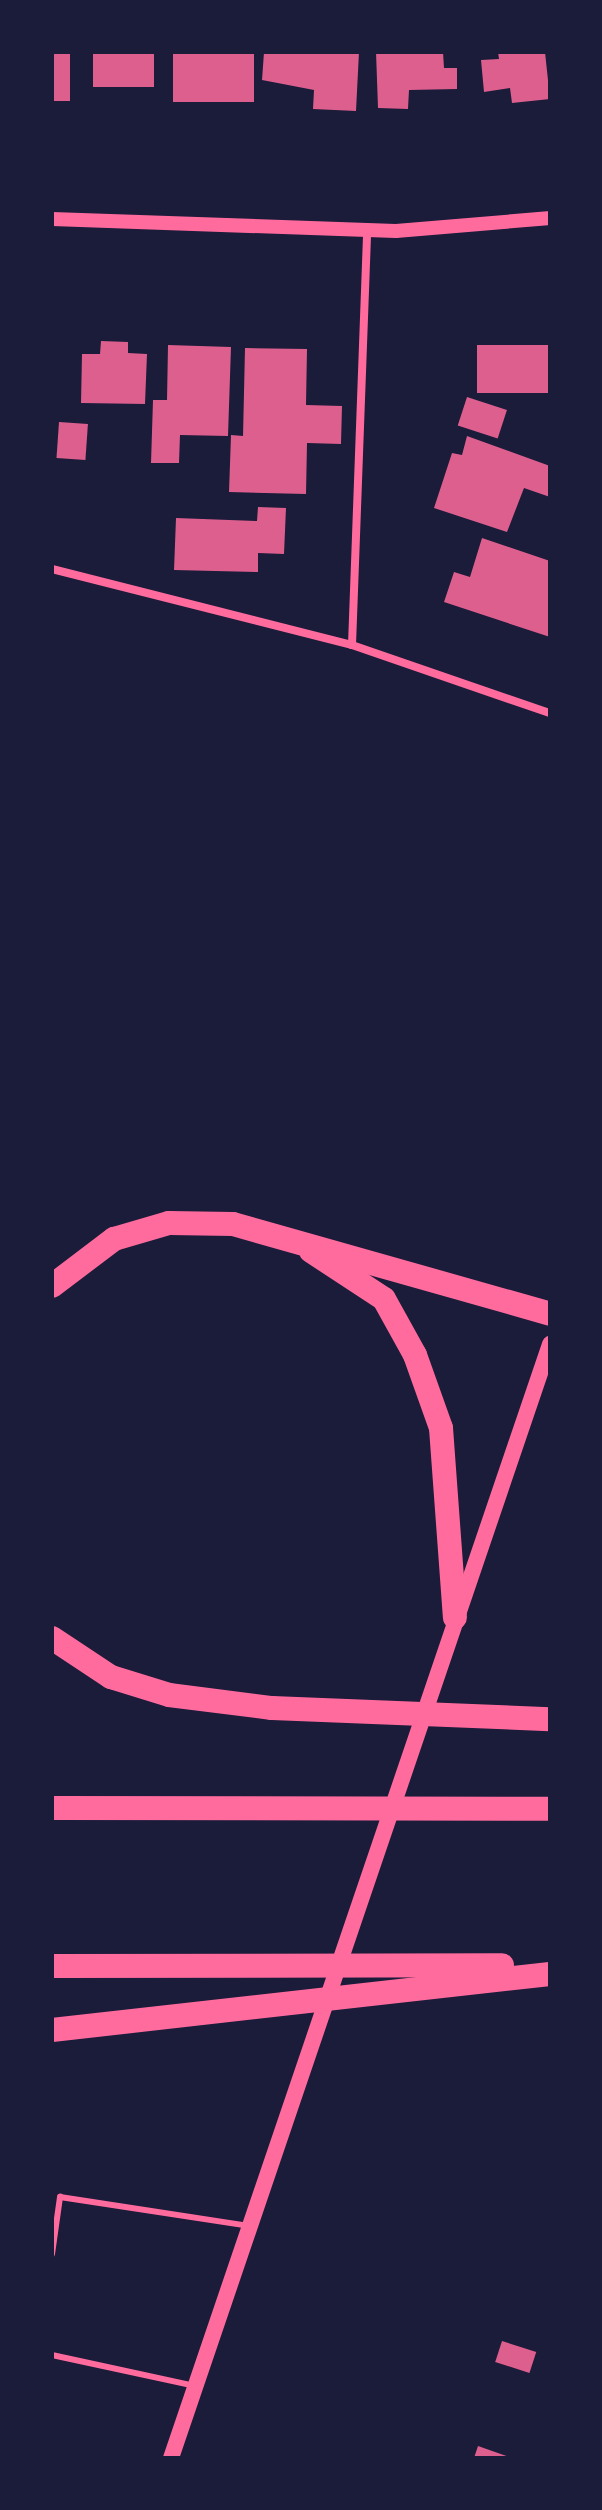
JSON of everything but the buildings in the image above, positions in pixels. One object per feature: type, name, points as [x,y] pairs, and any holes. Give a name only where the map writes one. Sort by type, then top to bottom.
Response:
[{"type":"highway","points":[[52,1286],[114,1239],[169,1223],[282,1233],[550,1314]]},
{"type":"highway","points":[[282,1233],[384,1299],[415,1355],[441,1428],[455,1617]]},
{"type":"highway","points":[[52,1638],[111,1677],[169,1695],[272,1708],[550,1719]]},
{"type":"highway","points":[[52,1808],[550,1809]]},
{"type":"highway","points":[[52,1966],[550,1963]]},
{"type":"highway","points":[[52,2030],[550,1974]]},
{"type":"main road","points":[[171,2458],[550,1344]]},
{"type":"street","points":[[52,219],[367,230],[550,218]]},
{"type":"street","points":[[352,645],[367,230]]},
{"type":"street","points":[[52,569],[352,645],[550,713]]},
{"type":"lane","points":[[52,2254],[60,2197],[249,2226]]},
{"type":"lane","points":[[52,2355],[195,2386]]}]
